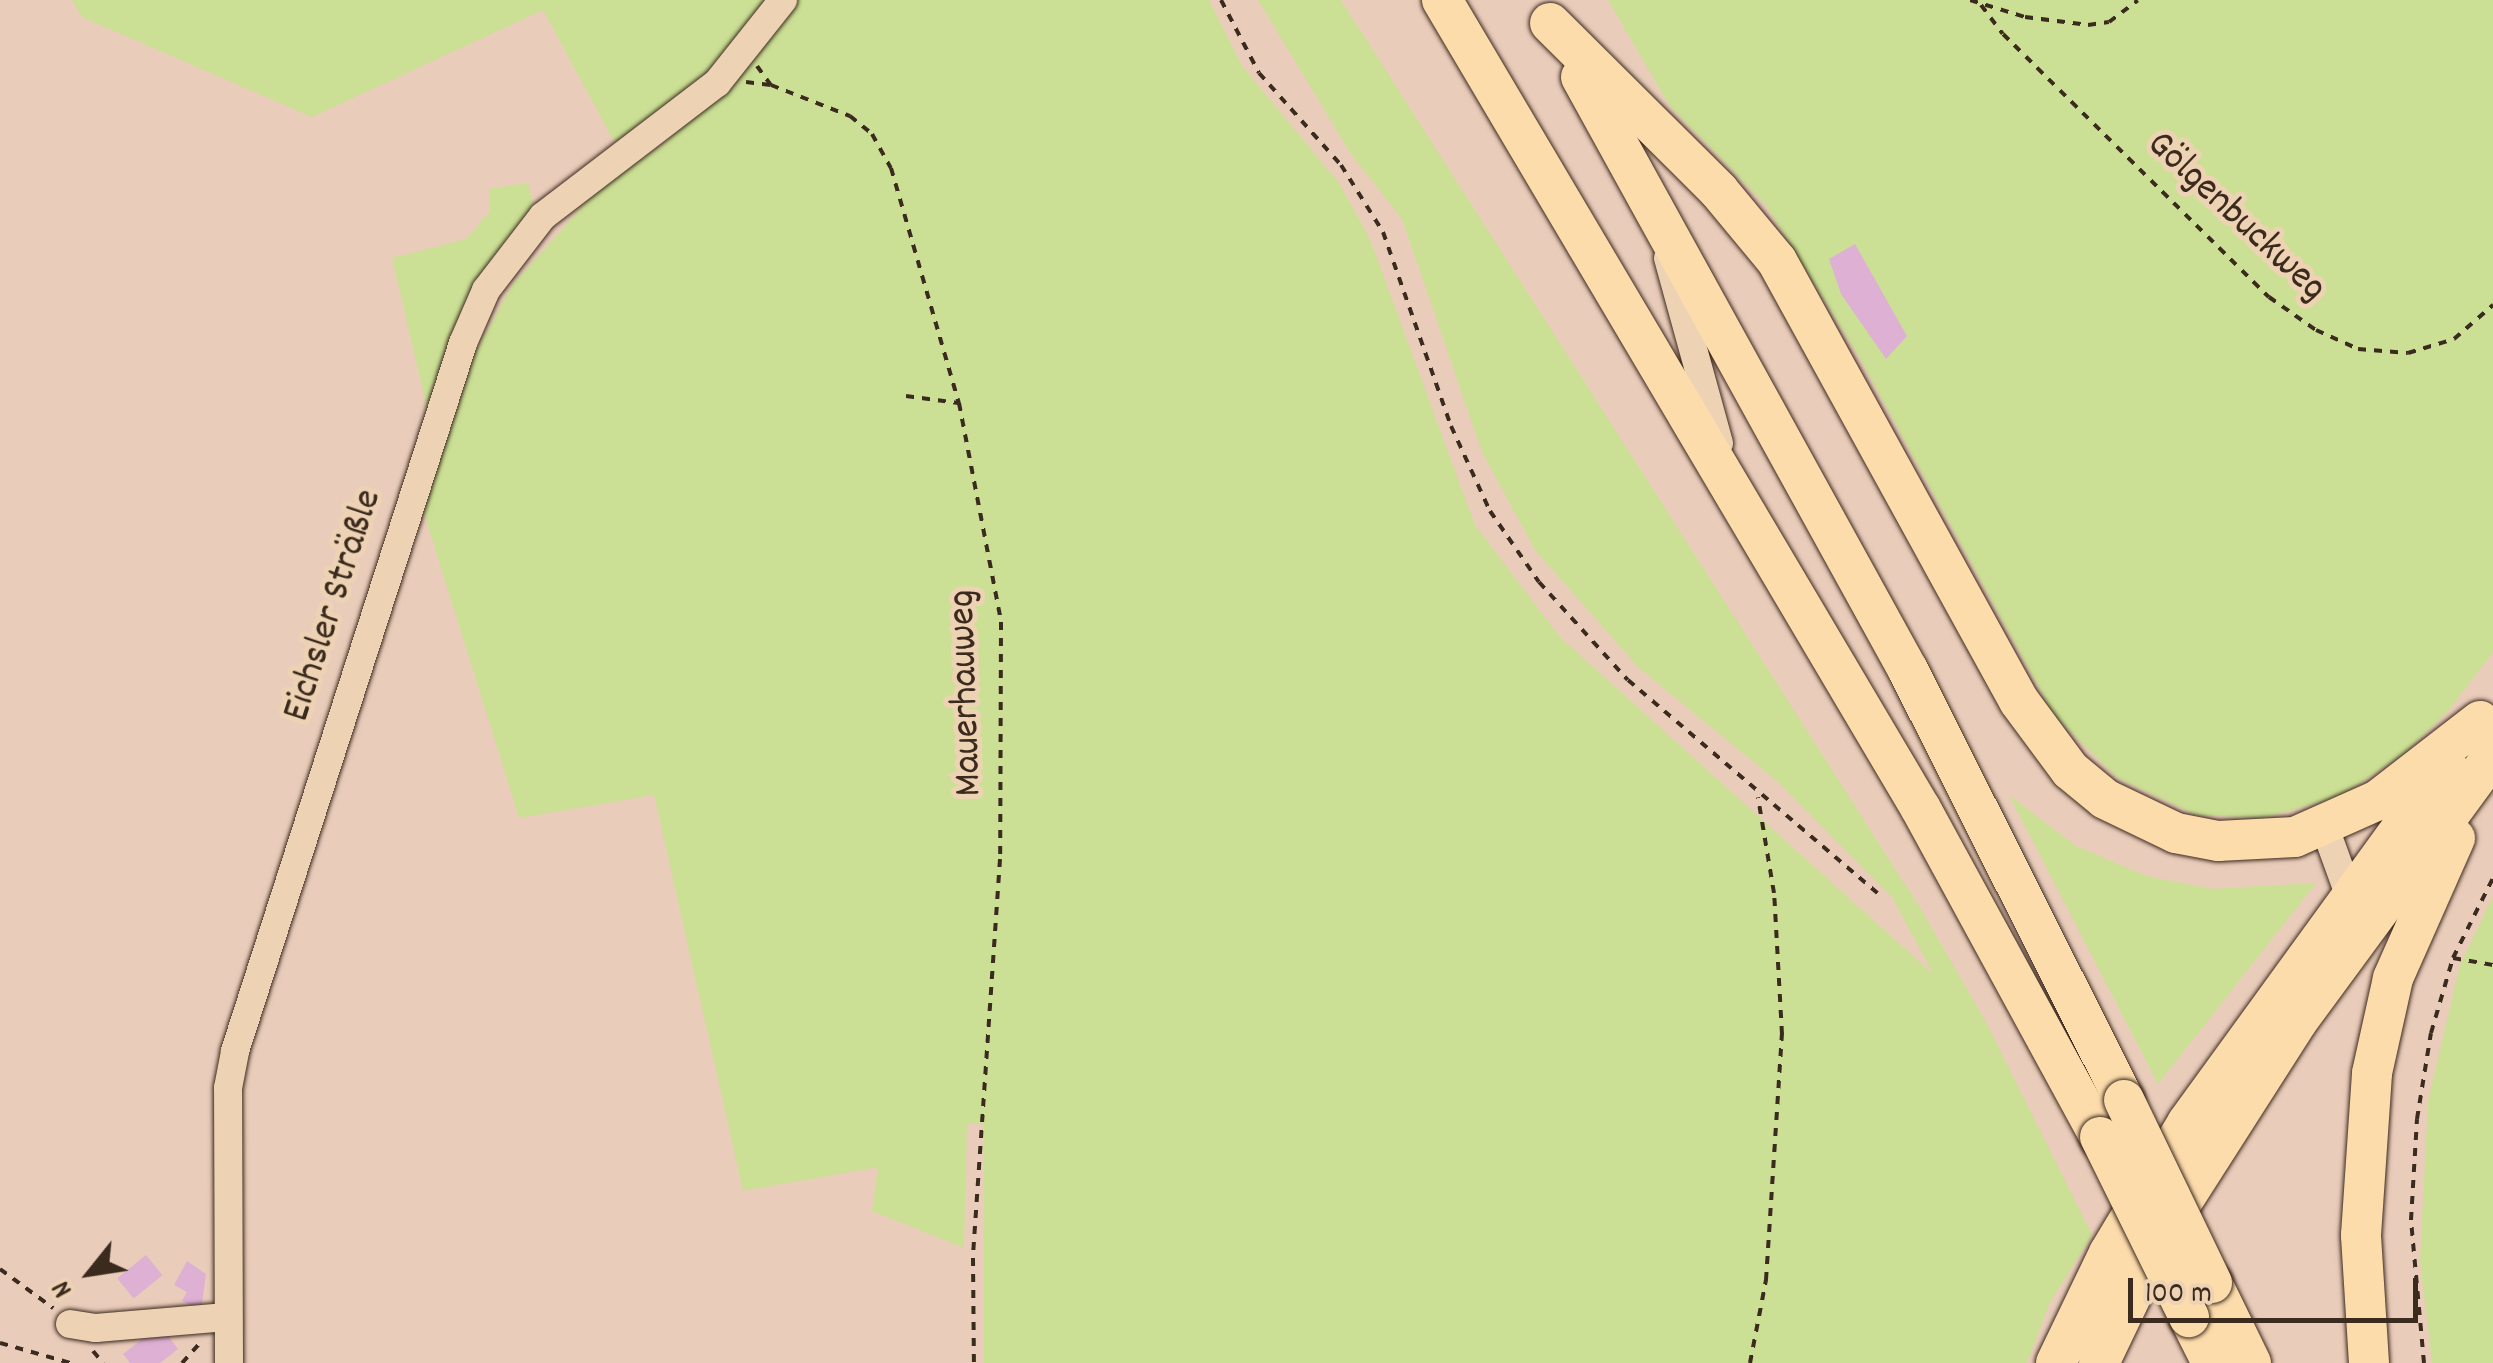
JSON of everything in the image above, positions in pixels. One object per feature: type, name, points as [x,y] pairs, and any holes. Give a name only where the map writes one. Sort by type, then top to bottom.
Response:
[{"type":"highway","points":[[1442,0],[1743,505],[2100,1137],[2212,1363]]},
{"type":"highway","points":[[1543,12],[1641,180],[1908,670],[2251,1363]]},
{"type":"highway","points":[[1543,12],[1718,191],[1778,261],[2020,702],[2070,770],[2105,800],[2176,833],[2261,841],[2325,828],[2378,800],[2489,726]]},
{"type":"highway","points":[[2056,1363],[2109,1252],[2187,1124],[2350,897],[2489,726]]},
{"type":"highway","points":[[2099,1363],[2159,1238],[2489,726]]},
{"type":"highway","points":[[2369,1363],[2363,1171],[2381,1024],[2408,940],[2493,765]]},
{"type":"street","name":"Eichsler Sträßle","points":[[228,1363],[228,1088],[235,1051],[463,343],[486,290],[543,216],[671,122],[750,48],[783,0]]},
{"type":"street","points":[[1641,180],[1715,433],[1743,505]]},
{"type":"street","points":[[2325,828],[2350,897]]},
{"type":"street","points":[[70,1324],[96,1328],[228,1317]]},
{"type":"path","points":[[1221,0],[1259,73],[1341,165],[1383,232],[1451,426],[1490,511],[1538,582],[1628,680],[1877,893]]},
{"type":"path","points":[[1970,0],[2088,25],[2109,22],[2138,0]]},
{"type":"path","name":"Gölgenbuckweg","points":[[1981,5],[2003,34],[2269,297],[2316,330],[2358,349],[2408,354],[2454,339],[2493,305]]},
{"type":"path","name":"Mauerhauweg","points":[[750,48],[771,85],[850,116],[872,134],[891,168],[959,403],[1001,622],[1000,860],[973,1258],[974,1363]]},
{"type":"path","points":[[906,396],[959,403]]},
{"type":"path","points":[[1750,1363],[1766,1280],[1782,1034],[1774,893],[1757,793]]},
{"type":"path","points":[[2424,1363],[2411,1220],[2417,1119],[2431,1034],[2454,958],[2493,878]]},
{"type":"path","points":[[2454,958],[2493,964]]},
{"type":"path","points":[[0,1342],[70,1363]]},
{"type":"green space","points":[[72,0],[773,0],[715,76],[616,145],[543,10],[312,117],[82,17]]},
{"type":"green space","points":[[789,0],[1209,0],[1242,66],[1339,183],[1370,239],[1475,525],[1560,637],[1934,975],[1892,897],[1779,783],[1638,667],[1535,550],[1482,452],[1402,219],[1351,154],[1258,0],[1341,0],[1922,911],[1985,1020],[2092,1235],[2049,1304],[2027,1363],[984,1363],[984,1123],[967,1124],[964,1248],[872,1211],[878,1167],[743,1191],[654,795],[519,818],[423,510],[476,351],[513,284],[598,189],[662,145],[724,88]]},
{"type":"green space","points":[[1608,0],[2493,0],[2493,652],[2448,711],[2405,753],[2340,797],[2263,818],[2196,815],[2118,778],[2055,717],[1858,355],[1766,205],[1669,105]]},
{"type":"green space","points":[[528,183],[535,210],[428,413],[392,258],[466,239],[490,211],[489,189]]},
{"type":"green space","points":[[2009,795],[2076,846],[2147,876],[2212,889],[2316,883],[2158,1084]]},
{"type":"green space","points":[[2493,896],[2493,1363],[2432,1363],[2420,1261],[2428,1101],[2460,965]]},
{"type":"building","points":[[1855,244],[1907,336],[1886,359],[1841,294],[1829,259]]},
{"type":"building","points":[[146,1255],[162,1275],[134,1298],[117,1278]]},
{"type":"building","points":[[187,1261],[206,1274],[201,1311],[182,1301],[187,1292],[174,1285]]},
{"type":"building","points":[[160,1325],[178,1349],[160,1363],[130,1363],[123,1354]]}]
